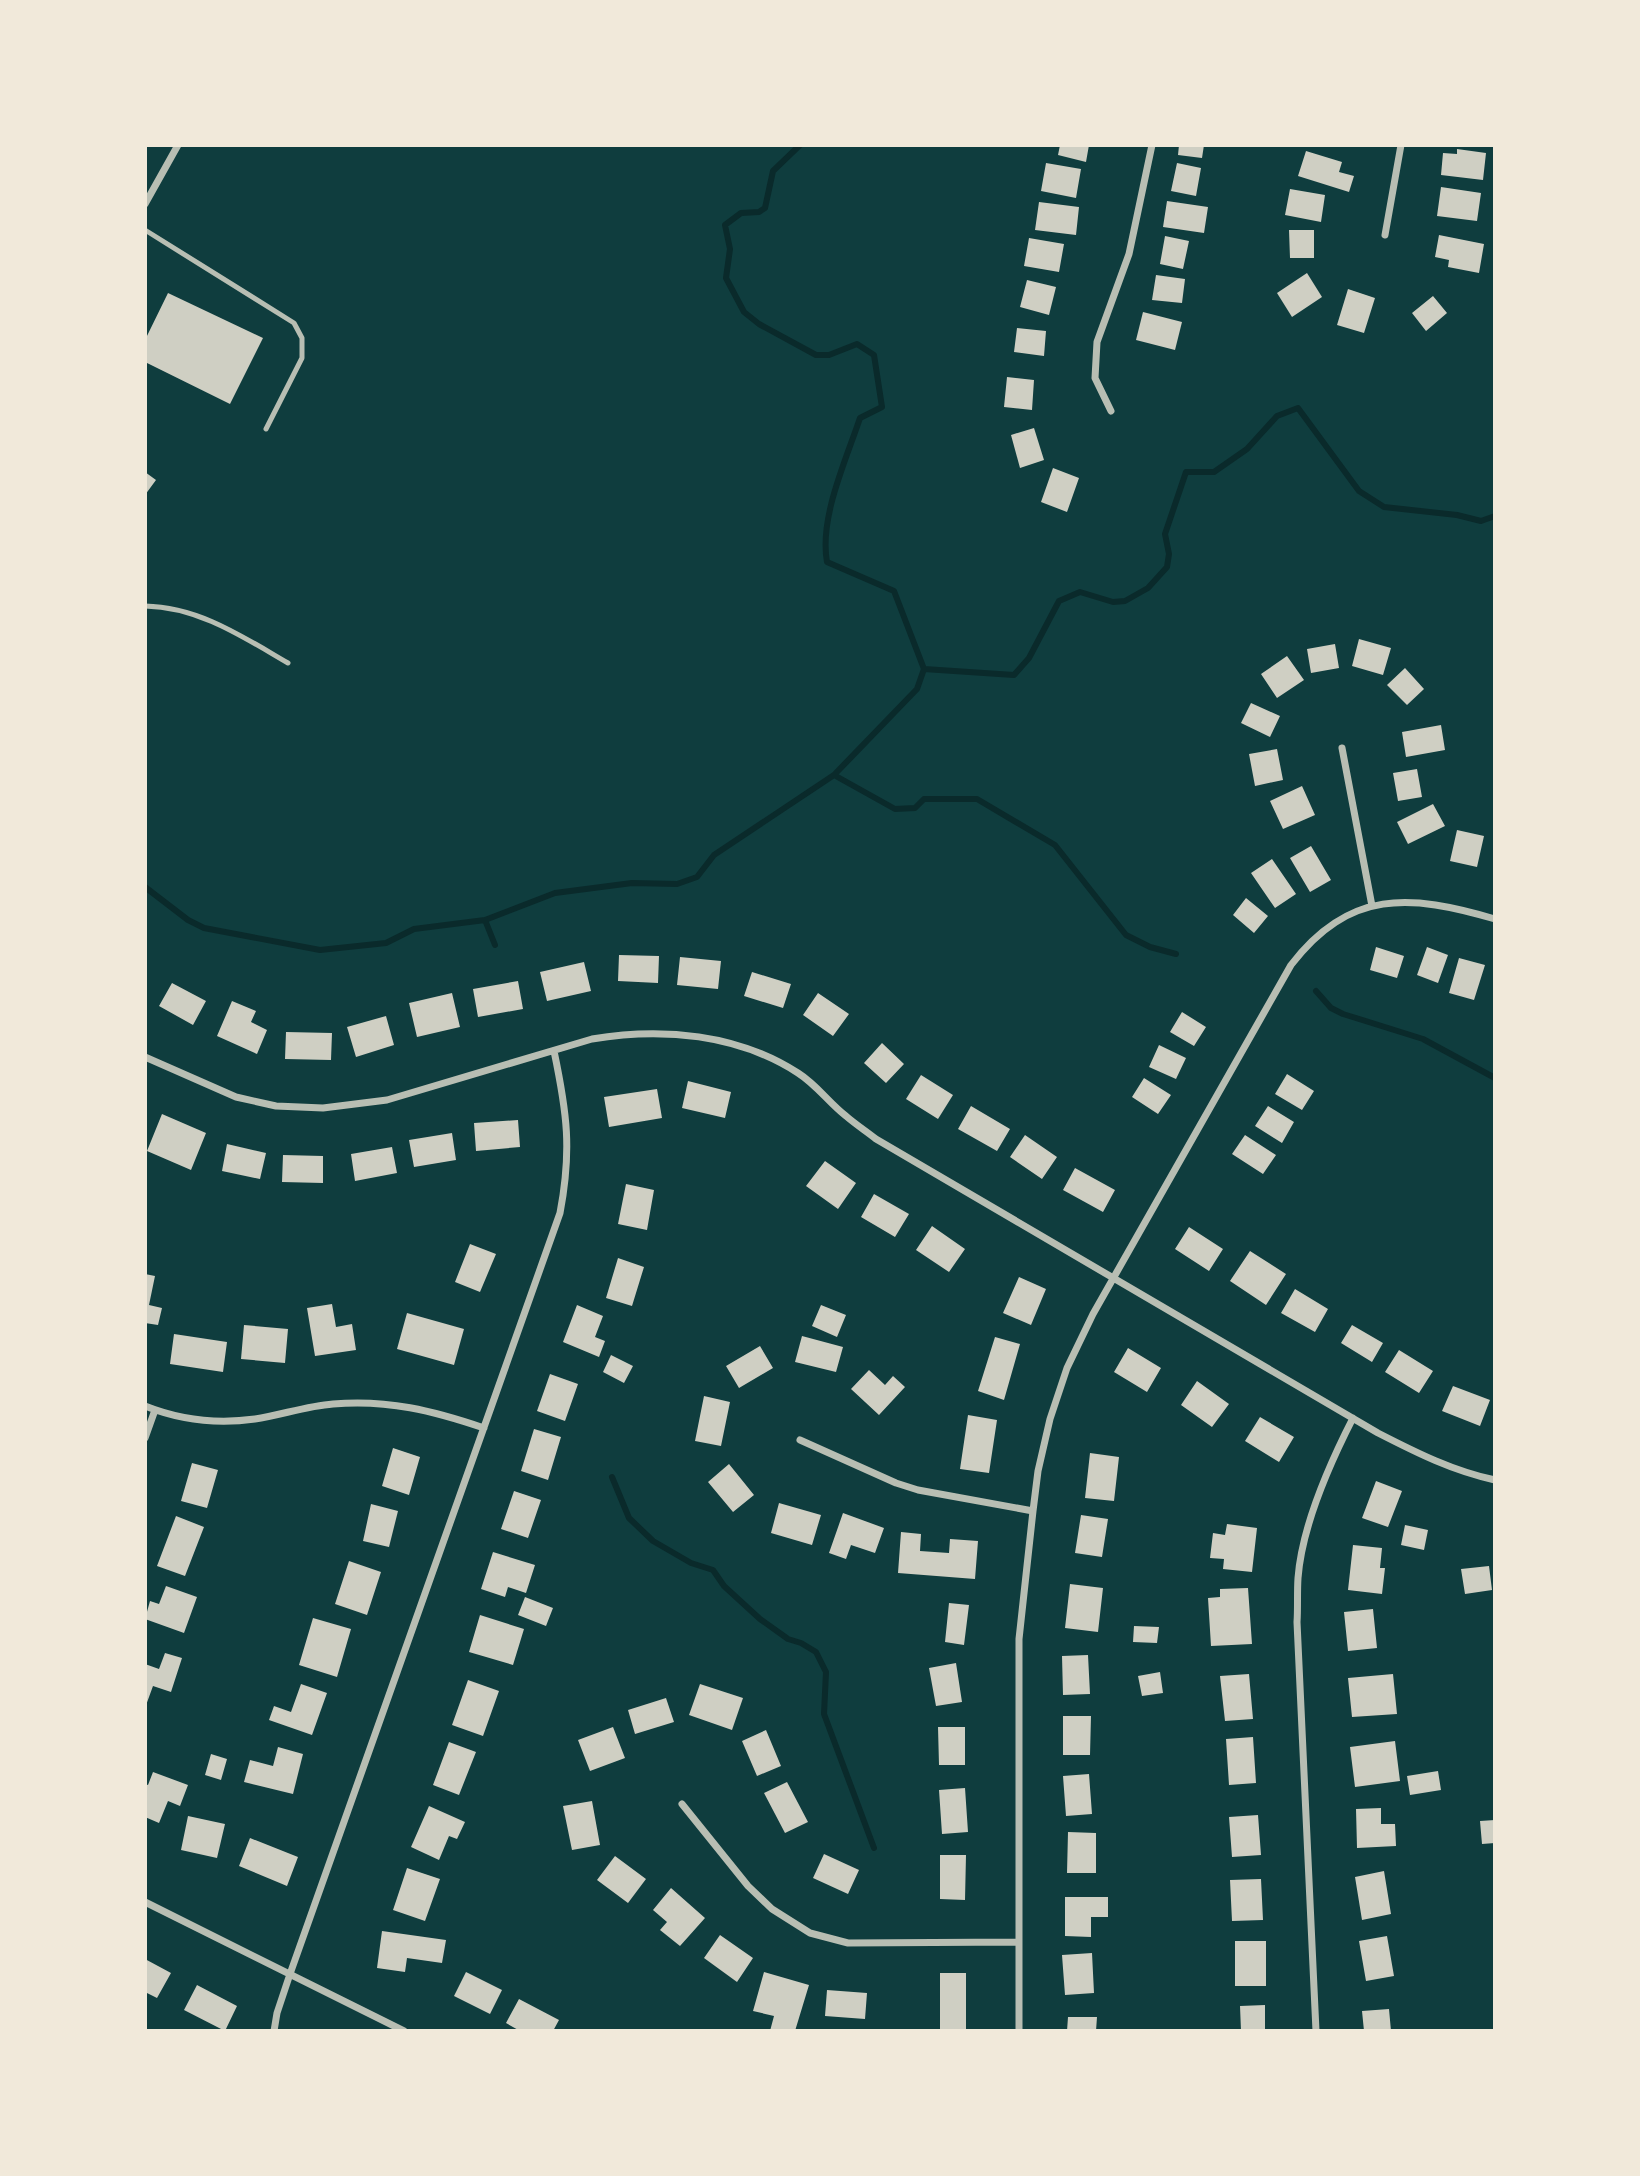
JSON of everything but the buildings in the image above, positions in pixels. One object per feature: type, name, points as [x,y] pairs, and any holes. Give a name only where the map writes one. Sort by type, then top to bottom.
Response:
[{"type":"street","points":[[145,204],[178,145]]},
{"type":"street","points":[[1111,411],[1095,378],[1097,342],[1129,254],[1152,145]]},
{"type":"street","points":[[1385,235],[1401,145]]},
{"type":"street","points":[[1342,748],[1373,906]]},
{"type":"street","points":[[1019,2031],[1019,1639],[1038,1471],[1050,1419],[1063,1381],[1093,1314],[1113,1278],[1291,965],[1308,943],[1342,918],[1389,903],[1415,902],[1450,907],[1495,919]]},
{"type":"street","points":[[145,1057],[236,1097],[276,1106],[323,1108],[387,1100],[592,1039],[652,1033],[734,1044],[768,1056],[809,1081],[845,1116],[876,1139],[1353,1418],[1427,1458],[1466,1474],[1495,1480]]},
{"type":"street","points":[[274,2031],[290,1974],[560,1213],[569,1138],[565,1101],[554,1051]]},
{"type":"street","points":[[145,1405],[181,1417],[225,1421],[255,1419],[315,1406],[375,1402],[436,1412],[484,1429]]},
{"type":"street","points":[[145,1438],[155,1410]]},
{"type":"street","points":[[1316,2031],[1297,1622],[1298,1576],[1310,1520],[1326,1473],[1353,1418]]},
{"type":"street","points":[[800,1440],[896,1483],[918,1490],[1033,1511]]},
{"type":"street","points":[[682,1804],[748,1886],[772,1909],[810,1933],[848,1943],[1017,1942]]},
{"type":"street","points":[[145,1902],[404,2031]]},
{"type":"lane","points":[[145,230],[294,323],[302,338],[302,358],[266,429]]},
{"type":"lane","points":[[145,606],[171,607],[226,627],[288,663]]},
{"type":"waterway","points":[[800,145],[773,171],[765,208],[759,212],[741,213],[725,225],[730,249],[726,278],[744,312],[759,324],[816,355],[829,355],[857,344],[874,355],[882,407],[860,418],[830,508],[827,562],[894,591],[924,669]]},
{"type":"waterway","points":[[924,669],[1014,675],[1029,658],[1059,601],[1080,592],[1113,602],[1125,601],[1148,588],[1167,567],[1169,554],[1165,534],[1186,472],[1214,472],[1247,449],[1277,416],[1298,408],[1359,491],[1384,507],[1457,515],[1481,521],[1495,516]]},
{"type":"waterway","points":[[145,887],[188,920],[204,928],[320,950],[386,943],[414,929],[485,920],[555,893],[632,883],[677,884],[697,877],[714,855],[834,775],[917,689],[924,669]]},
{"type":"waterway","points":[[834,775],[895,809],[915,808],[924,799],[977,799],[1055,845],[1126,935],[1150,947],[1176,954]]},
{"type":"waterway","points":[[485,920],[495,945]]},
{"type":"waterway","points":[[1316,991],[1331,1008],[1343,1014],[1423,1039],[1495,1078]]},
{"type":"waterway","points":[[612,1477],[629,1518],[653,1541],[691,1563],[713,1570],[724,1586],[760,1619],[788,1639],[816,1652],[826,1672],[824,1714],[874,1848]]}]
